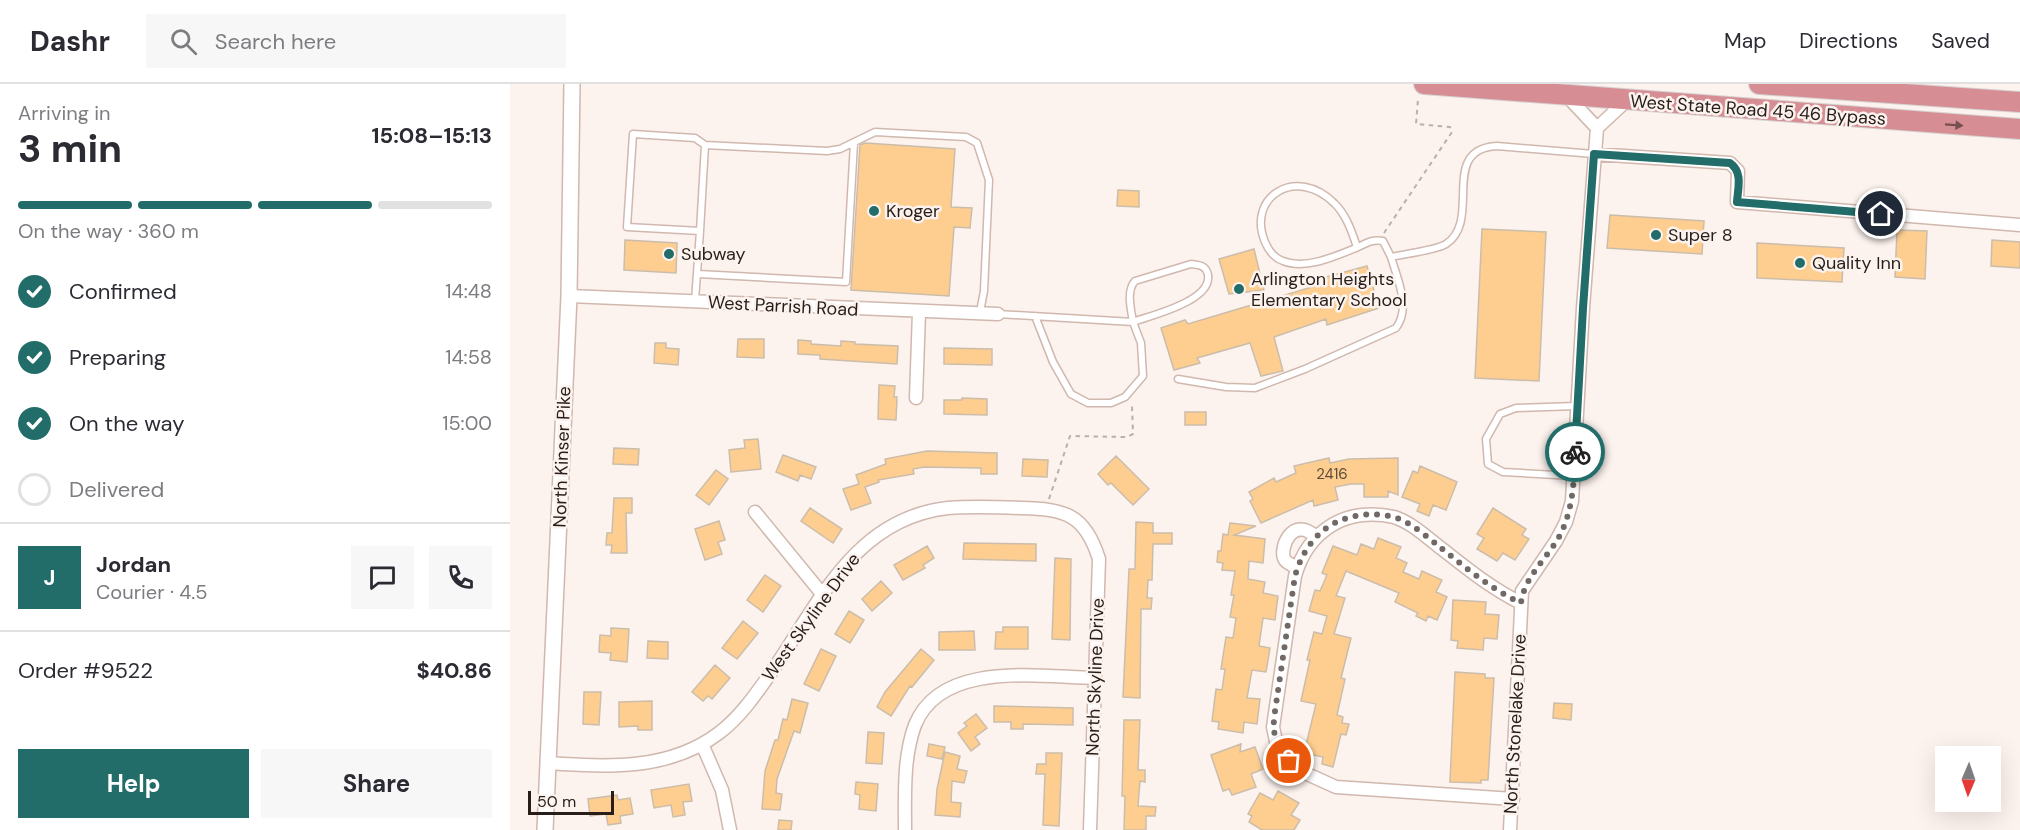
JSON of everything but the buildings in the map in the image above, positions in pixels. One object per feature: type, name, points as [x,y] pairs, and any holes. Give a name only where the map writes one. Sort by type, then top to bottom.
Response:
[{"type":"highway","name":"West State Road 45 46 Bypass","points":[[1759,84],[1925,90],[2020,102]]},
{"type":"highway","points":[[1747,109],[1770,100],[1784,86]]},
{"type":"highway","name":"West State Road 45 46 Bypass","points":[[1421,89],[1567,96],[2020,129]]},
{"type":"street","name":"North Kinser Pike","points":[[545,830],[569,296],[572,84]]},
{"type":"street","points":[[1567,96],[1597,128],[1626,100]]},
{"type":"street","name":"North Stonelake Drive","points":[[1510,830],[1522,591],[1556,542],[1566,522],[1572,501],[1597,128]]},
{"type":"street","points":[[1594,154],[1724,162],[1736,167],[1739,178],[1737,202],[2020,225]]},
{"type":"street","name":"West Parrish Road","points":[[569,296],[998,314]]},
{"type":"street","points":[[916,398],[920,312]]},
{"type":"street","name":"West Skyline Drive","points":[[549,763],[589,766],[640,764],[676,756],[719,734],[746,707],[840,571],[860,548],[882,531],[904,520],[948,508],[1045,509],[1067,514],[1085,528]]},
{"type":"street","points":[[755,513],[823,595]]},
{"type":"street","points":[[1513,799],[1336,788],[1305,773],[1282,755],[1274,737],[1274,718],[1297,568],[1305,549],[1316,537],[1340,520],[1373,514],[1396,518],[1416,528],[1483,581],[1521,603]]},
{"type":"street","name":"North Skyline Drive","points":[[1085,528],[1094,542],[1099,560],[1090,830]]},
{"type":"street","points":[[1297,568],[1285,560],[1282,552],[1293,531],[1308,529],[1316,537]]},
{"type":"street","points":[[905,830],[908,762],[912,737],[916,723],[933,701],[958,685],[986,677],[1094,678]]},
{"type":"street","points":[[702,744],[722,790],[730,830]]},
{"type":"lane","points":[[700,231],[627,227],[633,134],[694,138],[705,145],[827,151],[840,150],[875,132],[966,138],[977,143],[988,180],[984,291],[980,312]]},
{"type":"lane","points":[[698,274],[846,282],[854,143]]},
{"type":"lane","points":[[695,302],[705,145]]},
{"type":"lane","points":[[1391,257],[1445,245],[1452,238],[1458,229],[1461,217],[1465,166],[1470,156],[1477,150],[1497,146],[1594,154]]},
{"type":"lane","points":[[1178,379],[1226,387],[1255,388],[1305,369],[1396,328],[1403,319],[1405,307],[1391,257],[1383,241],[1374,239],[1357,247],[1332,257],[1305,264],[1282,261],[1268,250],[1260,231],[1263,211],[1273,196],[1286,186],[1304,185],[1317,190],[1334,203],[1350,227],[1357,247]]},
{"type":"lane","points":[[998,314],[1035,316],[1133,322],[1197,298],[1206,288],[1209,278],[1206,268],[1191,264],[1135,281],[1131,286],[1133,322],[1141,343],[1143,376],[1125,397],[1111,403],[1088,403],[1071,394],[1053,362],[1035,316]]},
{"type":"lane","points":[[1574,476],[1503,472],[1488,464],[1486,439],[1500,414],[1516,408],[1578,406]]},
{"type":"path","points":[[1379,240],[1452,132],[1450,128],[1416,124],[1421,89]]},
{"type":"path","points":[[1045,509],[1070,436],[1127,437],[1133,434],[1132,405]]},
{"type":"way so far","points":[[1289,761],[1277,746],[1273,728],[1274,718],[1295,576],[1305,549],[1316,537],[1340,520],[1358,515],[1373,514],[1396,518],[1416,528],[1483,581],[1521,603],[1522,591],[1528,580],[1556,542],[1566,522],[1572,501],[1575,452]]},
{"type":"place","name":"Kroger","points":[[874,211]]},
{"type":"place","name":"Super 8","points":[[1656,235]]},
{"type":"place","name":"Subway","points":[[669,254]]},
{"type":"place","name":"Quality Inn","points":[[1800,263]]},
{"type":"place","name":"Arlington Heights Elementary School","points":[[1239,289]]},
{"type":"route","points":[[1575,452],[1594,154],[1730,163],[1738,171],[1737,202],[1881,214]]}]
